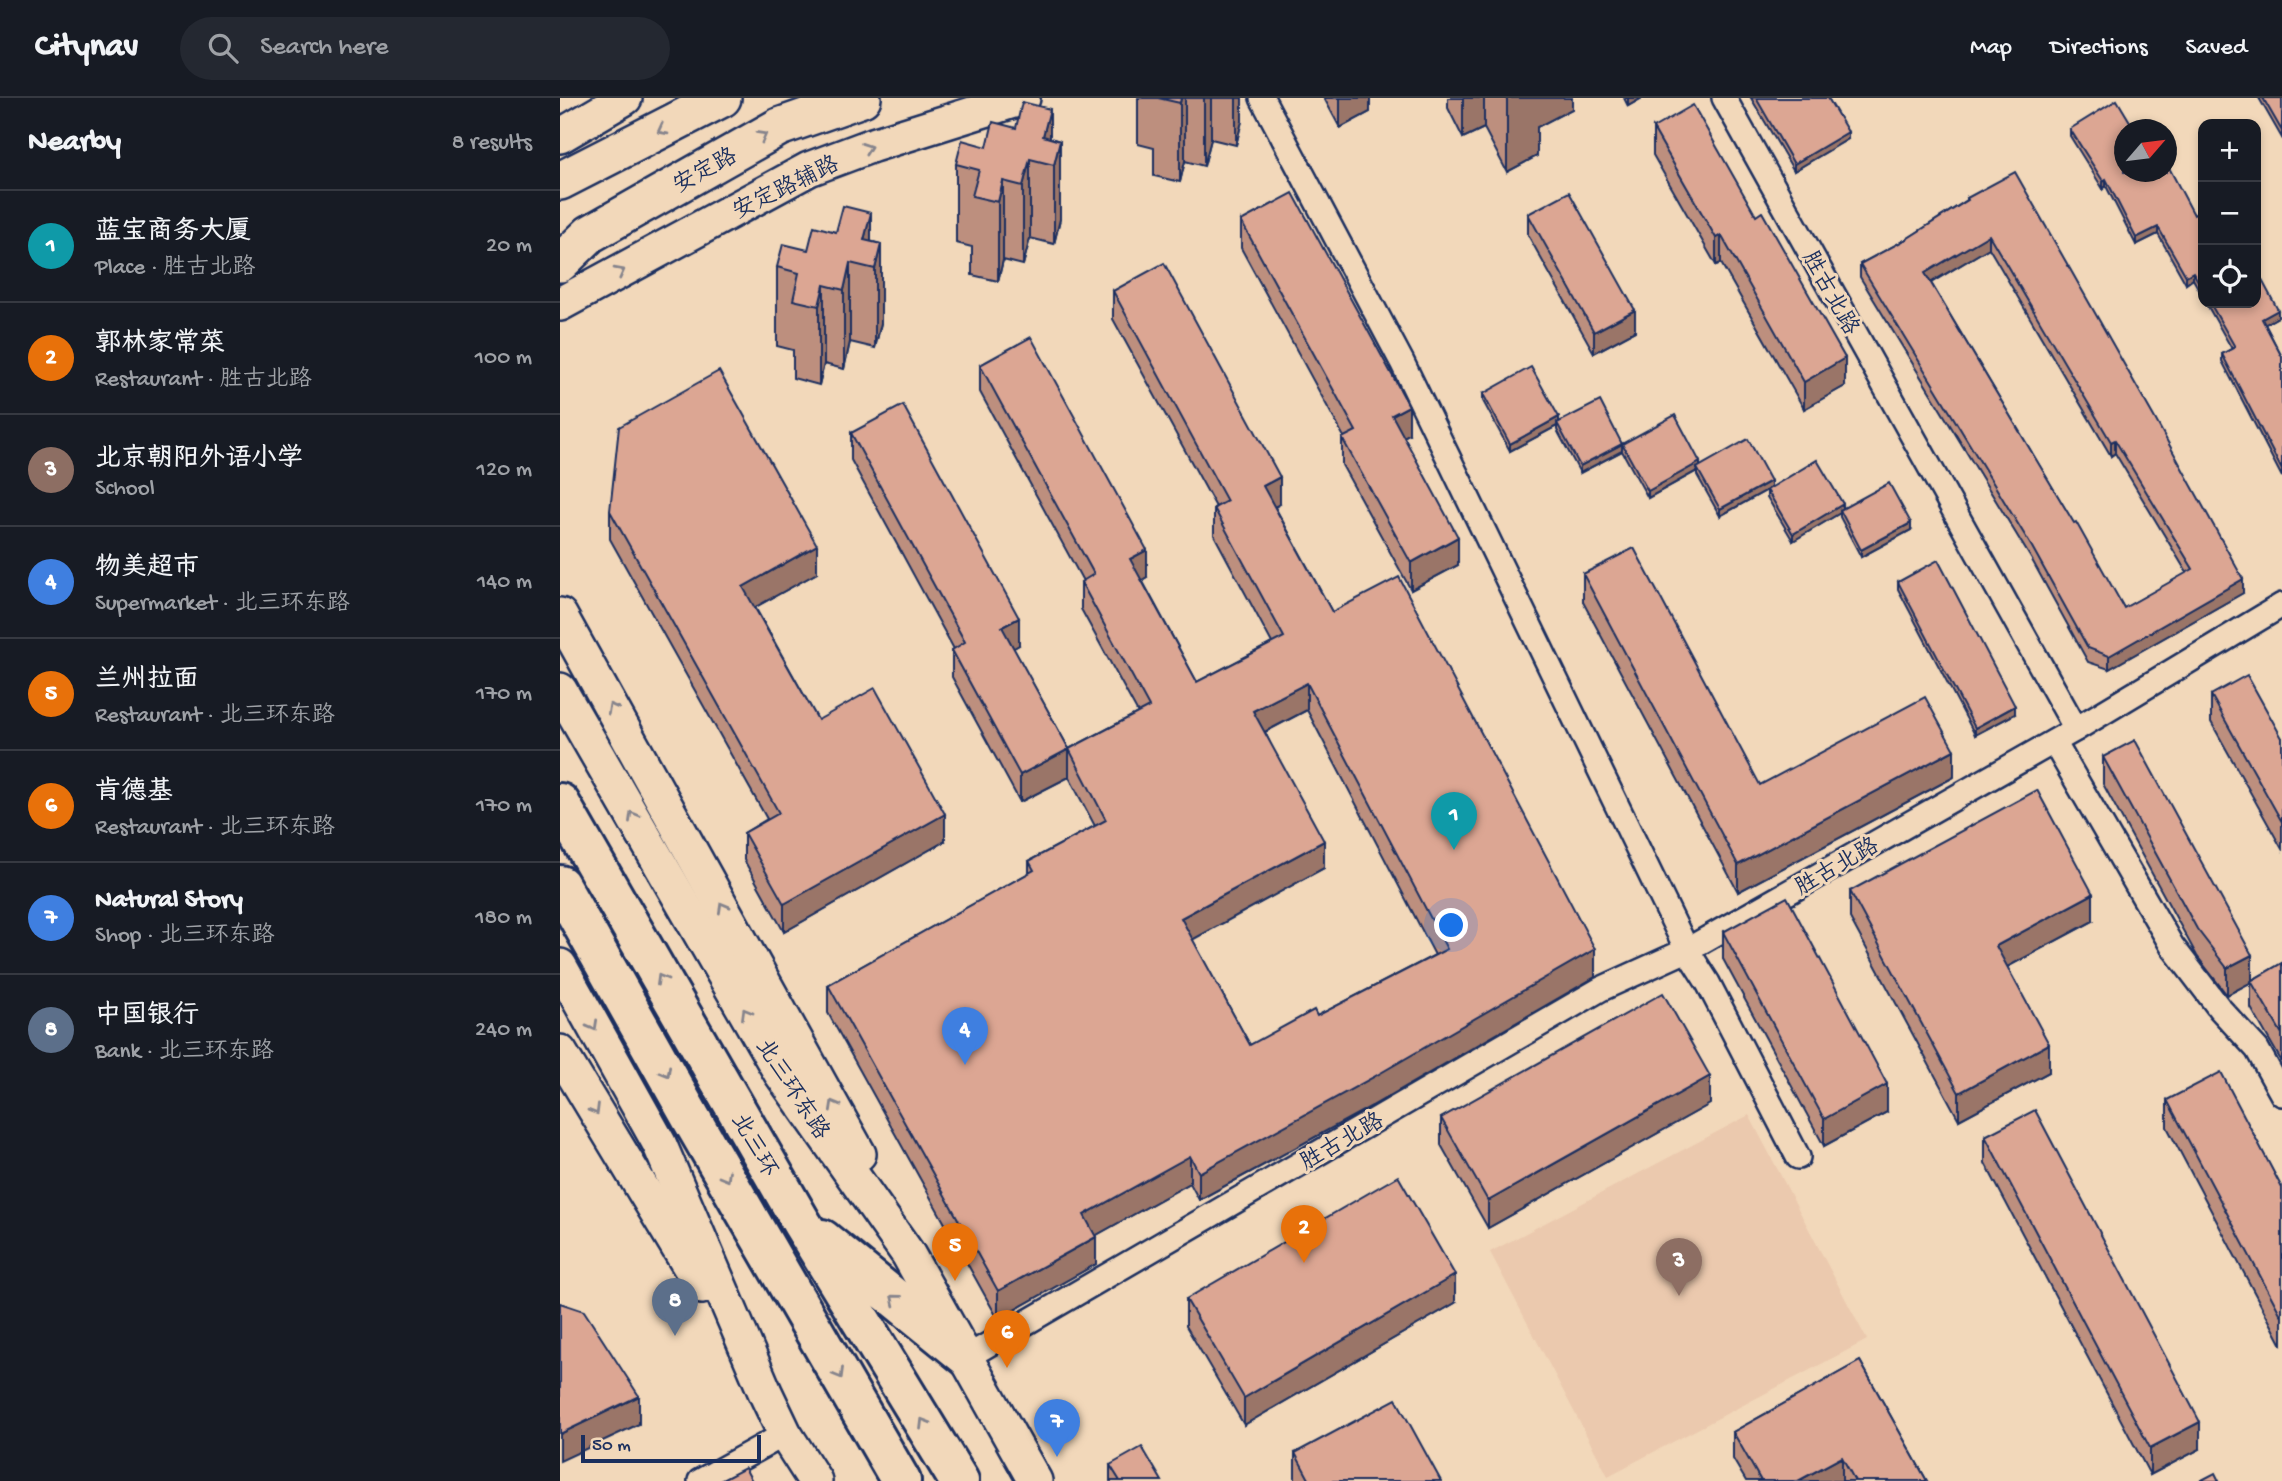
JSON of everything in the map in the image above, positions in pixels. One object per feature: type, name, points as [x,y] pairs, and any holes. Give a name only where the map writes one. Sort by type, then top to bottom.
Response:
[{"type":"highway","name":"北三环","points":[[560,803],[801,1222],[959,1481]]},
{"type":"highway","name":"北三环","points":[[560,885],[901,1481]]},
{"type":"highway","points":[[801,1222],[967,1357]]},
{"type":"main road","points":[[560,181],[722,98]]},
{"type":"main road","name":"安定路","points":[[560,263],[590,234],[779,127],[862,98]]},
{"type":"street","points":[[560,136],[625,98]]},
{"type":"street","name":"安定路辅路","points":[[560,304],[809,170],[873,145],[1023,98]]},
{"type":"street","points":[[1262,98],[1402,362],[1687,950],[1708,983],[1798,1157]]},
{"type":"street","name":"胜古北路","points":[[967,1357],[1601,989],[1687,950],[2076,730],[1724,98]]},
{"type":"street","points":[[2076,730],[2282,605]]},
{"type":"street","points":[[560,615],[844,1123],[908,1254]]},
{"type":"street","name":"北三环东路","points":[[560,690],[780,1072],[908,1254],[1035,1481]]},
{"type":"street","points":[[2054,742],[2172,946],[2220,1009],[2257,1049],[2282,1094]]},
{"type":"street","points":[[560,967],[659,1143],[765,1392],[785,1434],[815,1481]]},
{"type":"street","points":[[560,1052],[765,1392]]},
{"type":"street","points":[[700,1481],[785,1434]]},
{"type":"shaded area","points":[[1749,1115],[1867,1340],[1608,1476],[1490,1252]]},
{"type":"building","points":[[1158,98],[1181,98],[1180,103]]},
{"type":"building","points":[[1756,98],[1828,98],[1848,132],[1794,164]]},
{"type":"building","points":[[2263,98],[2282,98],[2282,131]]},
{"type":"building","points":[[2117,100],[2128,119],[2114,119],[2114,182],[2177,182],[2194,215],[2198,213],[2198,281],[2193,272],[2186,276],[2158,227],[2136,238],[2106,179],[2103,181],[2070,129]]},
{"type":"building","points":[[1022,102],[1050,109],[1043,136],[1060,141],[1054,165],[1030,159],[1023,186],[1003,181],[998,202],[972,196],[979,170],[956,164],[962,140],[987,147],[993,122],[1016,128]]},
{"type":"building","points":[[1693,105],[1756,216],[1762,212],[1845,358],[1804,382],[1721,235],[1716,238],[1653,128]]},
{"type":"building","points":[[2015,172],[2243,579],[2109,656],[2088,648],[2032,547],[1860,264],[1905,240],[1968,200],[1967,198]],"holes":[[[1989,235],[2111,442],[2115,440],[2193,569],[2124,608],[2076,522],[2074,523],[1925,273]]]},
{"type":"building","points":[[1569,192],[1635,310],[1594,332],[1528,214]]},
{"type":"building","points":[[1293,193],[1409,406],[1392,415],[1458,537],[1411,563],[1342,438],[1356,431],[1241,221]]},
{"type":"building","points":[[843,206],[871,213],[864,240],[881,244],[875,269],[850,263],[844,290],[824,285],[819,306],[793,300],[799,273],[777,267],[783,244],[808,250],[814,226],[836,232]]},
{"type":"building","points":[[1164,263],[1280,477],[1263,486],[1332,612],[1399,577],[1595,949],[1372,1078],[1199,1173],[1190,1156],[1084,1215],[1096,1237],[998,1291],[828,985],[1034,870],[1029,861],[1106,820],[1069,749],[1149,707],[1081,582],[1094,574],[980,365],[1031,337],[1147,550],[1130,559],[1197,682],[1284,637],[1214,508],[1227,501],[1113,291]],"holes":[[[1307,683],[1447,949],[1317,1016],[1314,1010],[1250,1045],[1181,918],[1324,841],[1253,711]]]},
{"type":"building","points":[[2261,278],[2278,310],[2262,319],[2282,357],[2282,470],[2222,354],[2235,347],[2213,308],[2261,308]]},
{"type":"building","points":[[1531,367],[1559,417],[1510,444],[1483,394]]},
{"type":"building","points":[[719,371],[817,545],[743,587],[818,720],[875,688],[945,814],[784,904],[744,833],[779,813],[610,511],[619,427]]},
{"type":"building","points":[[1600,401],[1622,444],[1580,466],[1557,423]]},
{"type":"building","points":[[903,405],[1019,618],[1002,627],[1069,749],[1020,775],[952,650],[965,642],[851,433]]},
{"type":"building","points":[[1675,415],[1700,462],[1648,491],[1622,444]]},
{"type":"building","points":[[1748,439],[1771,481],[1720,509],[1697,468]]},
{"type":"building","points":[[1817,460],[1843,504],[1793,534],[1767,490]]},
{"type":"building","points":[[1889,483],[1911,523],[1861,550],[1840,510]]},
{"type":"building","points":[[1634,548],[1760,785],[1925,697],[1954,750],[1738,865],[1583,574]]},
{"type":"building","points":[[1938,560],[2015,706],[1975,728],[1898,582]]},
{"type":"building","points":[[2247,675],[2282,738],[2282,822],[2211,695]]},
{"type":"building","points":[[2135,740],[2252,955],[2227,968],[2197,929],[2103,757]]},
{"type":"building","points":[[2037,790],[2093,894],[1996,946],[2049,1044],[1959,1093],[1850,891]]},
{"type":"building","points":[[1787,897],[1887,1084],[1824,1119],[1723,932]]},
{"type":"building","points":[[2282,963],[2282,1034],[2251,981]]},
{"type":"building","points":[[1663,993],[1710,1076],[1488,1201],[1441,1118]]},
{"type":"building","points":[[2221,1072],[2282,1188],[2282,1317],[2167,1100]]},
{"type":"building","points":[[2035,1110],[2200,1422],[2150,1448],[1985,1136]]},
{"type":"building","points":[[1398,1176],[1455,1275],[1244,1398],[1186,1299]]},
{"type":"building","points":[[560,1303],[584,1311],[639,1396],[560,1434]]},
{"type":"building","points":[[1860,1361],[1927,1481],[1855,1481],[1842,1457],[1798,1481],[1761,1481],[1733,1432]]},
{"type":"building","points":[[1396,1399],[1441,1481],[1310,1481],[1295,1453]]},
{"type":"building","points":[[1142,1447],[1162,1481],[1120,1481],[1110,1465]]},
{"type":"building","points":[[745,1468],[752,1481],[720,1481]]},
{"type":"building","points":[[2215,1473],[2219,1481],[2200,1481]]},
{"type":"place","name":"蓝宝商务大厦","points":[[1454,850]]},
{"type":"place","name":"物美超市","points":[[965,1065]]},
{"type":"place","name":"郭林家常菜","points":[[1304,1263]]},
{"type":"place","name":"兰州拉面","points":[[955,1281]]},
{"type":"place","name":"北京朝阳外语小学","points":[[1679,1296]]},
{"type":"place","name":"中国银行","points":[[675,1336]]},
{"type":"place","name":"肯德基","points":[[1007,1368]]},
{"type":"place","name":"Natural Story","points":[[1057,1457]]}]
